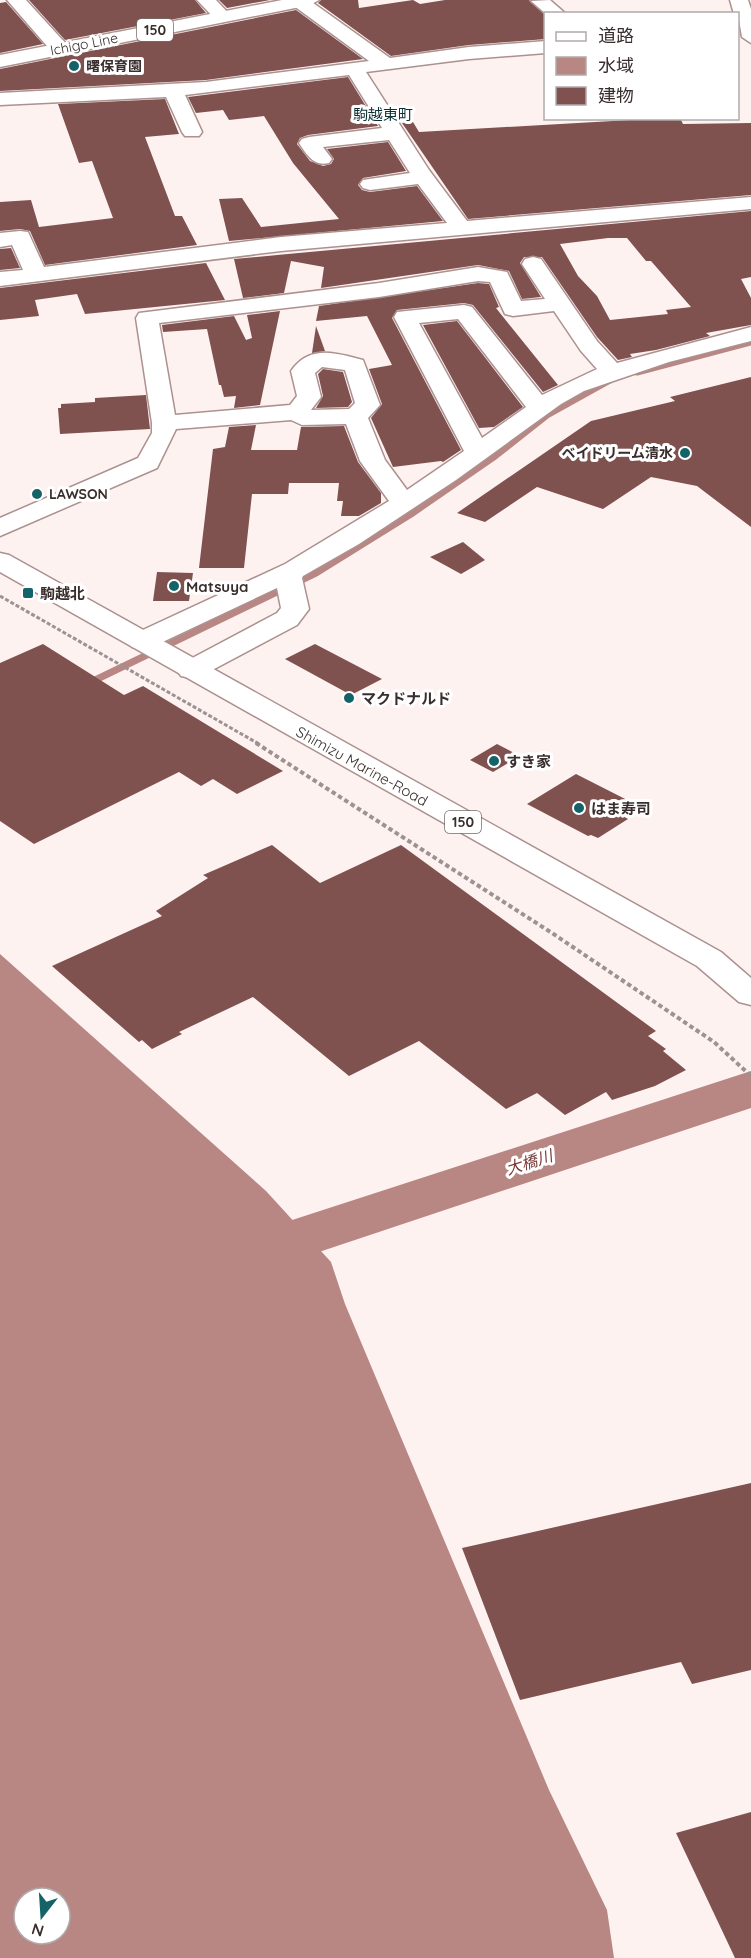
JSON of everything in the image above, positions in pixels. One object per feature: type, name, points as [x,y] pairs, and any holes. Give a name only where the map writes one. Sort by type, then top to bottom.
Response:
[{"type":"main road","points":[[16,0],[60,49]]},
{"type":"main road","points":[[206,0],[223,17]]},
{"type":"main road","points":[[739,0],[745,27]]},
{"type":"main road","points":[[305,1],[385,63]]},
{"type":"main road","name":"Ichigo Line","points":[[0,61],[305,1]]},
{"type":"main road","points":[[540,1],[554,12]]},
{"type":"main road","points":[[0,99],[173,91],[385,63],[544,47]]},
{"type":"main road","points":[[354,68],[394,133],[462,229]]},
{"type":"main road","points":[[173,91],[192,132]]},
{"type":"main road","points":[[322,159],[309,143],[394,133]]},
{"type":"main road","points":[[370,184],[424,177]]},
{"type":"main road","points":[[0,279],[281,244],[751,203]]},
{"type":"main road","points":[[0,240],[20,237],[36,275]]},
{"type":"main road","points":[[533,264],[589,346],[612,371]]},
{"type":"main road","points":[[0,528],[148,463],[164,433],[164,423],[147,318],[240,296],[424,288],[487,274],[499,277],[513,309],[560,304]]},
{"type":"main road","points":[[478,453],[405,317],[464,312],[539,408]]},
{"type":"main road","points":[[174,649],[292,583],[350,538],[478,453],[539,408],[576,386],[612,371],[751,334]]},
{"type":"main road","points":[[164,423],[297,412],[309,397],[303,371],[317,359],[355,365],[368,405],[355,416],[302,418],[297,412]]},
{"type":"main road","points":[[355,416],[373,461],[404,503]]},
{"type":"main road","name":"Shimizu Marine-Road","points":[[0,541],[174,649],[709,959],[751,995]]},
{"type":"main road","name":"Shimizu Marine-Road","points":[[0,561],[174,649],[730,952],[751,968]]},
{"type":"main road","points":[[174,649],[287,619],[295,609],[292,583]]},
{"type":"path","points":[[0,596],[159,687],[314,780],[552,933],[714,1042],[751,1076]]},
{"type":"water","points":[[0,954],[266,1191],[331,1262],[345,1304],[549,1790],[607,1910],[614,1958],[0,1958]]},
{"type":"building","points":[[29,0],[195,0],[206,13],[65,40]]},
{"type":"building","points":[[219,0],[270,0],[227,8]]},
{"type":"building","points":[[321,0],[358,0],[359,8],[413,0],[420,4],[445,0],[529,0],[544,14],[544,39],[469,45],[391,56],[318,3]]},
{"type":"building","points":[[6,2],[43,44],[0,53],[0,3]]},
{"type":"building","points":[[296,10],[363,59],[206,80],[0,91],[0,69]]},
{"type":"building","points":[[348,77],[378,126],[308,135],[300,138],[297,144],[310,161],[323,166],[331,164],[334,159],[327,149],[388,142],[406,171],[363,178],[358,185],[362,190],[370,192],[417,186],[443,221],[229,241],[219,199],[242,198],[261,227],[339,219],[293,163],[264,116],[229,120],[223,110],[196,113],[188,97]]},
{"type":"building","points":[[165,99],[179,134],[145,137],[175,216],[182,216],[197,245],[45,265],[30,231],[20,229],[0,231],[0,202],[31,200],[39,227],[113,218],[92,161],[79,163],[58,104]]},
{"type":"building","points":[[630,120],[681,120],[683,124],[751,123],[751,195],[468,219],[402,123],[413,122],[419,132]]},
{"type":"building","points":[[751,211],[751,277],[741,279],[751,298],[751,325],[706,333],[710,336],[656,350],[630,354],[632,357],[618,360],[597,337],[542,257],[524,257],[520,263],[541,297],[522,299],[509,271],[478,265],[321,288],[324,267],[291,261],[284,293],[243,298],[234,259]],"holes":[[[627,238],[646,261],[651,261],[691,307],[666,310],[668,314],[610,320],[597,296],[578,276],[560,244]]]},
{"type":"building","points":[[11,248],[20,268],[0,270],[0,249]]},
{"type":"building","points":[[206,263],[225,300],[85,314],[77,294],[35,300],[39,316],[0,320],[0,288]]},
{"type":"building","points":[[478,283],[489,284],[499,307],[496,308],[558,385],[543,392],[473,305],[464,303],[397,310],[392,318],[461,450],[443,462],[393,467],[371,418],[382,404],[369,369],[392,365],[367,316],[316,321],[319,306]]},
{"type":"building","points":[[280,311],[260,405],[234,408],[236,396],[224,397],[221,385],[219,385],[207,329],[163,332],[162,325],[234,316],[246,340],[252,338],[247,315]]},
{"type":"building","points":[[457,321],[523,407],[494,427],[479,428],[423,325]]},
{"type":"building","points":[[316,326],[325,351],[312,353]]},
{"type":"building","points":[[323,369],[343,372],[352,402],[348,407],[316,408],[323,396],[318,374]]},
{"type":"building","name":"ベイドリーム清水","points":[[751,377],[751,527],[697,486],[651,477],[603,509],[537,487],[485,522],[457,513],[591,421],[675,401],[670,397]]},
{"type":"building","points":[[146,395],[150,429],[60,434],[58,408],[61,408],[61,404],[95,402],[95,398]]},
{"type":"building","points":[[256,425],[251,450],[297,450],[301,427],[344,426],[358,462],[381,493],[381,503],[359,516],[341,516],[343,501],[337,501],[339,483],[289,483],[288,494],[252,494],[244,568],[199,568],[213,449],[225,447],[229,427]]},
{"type":"building","points":[[463,542],[485,560],[461,574],[430,557]]},
{"type":"building","points":[[157,572],[193,573],[189,601],[153,601]]},
{"type":"building","points":[[43,644],[124,695],[143,686],[283,771],[237,794],[213,779],[201,786],[179,772],[34,844],[0,821],[0,663]]},
{"type":"building","points":[[315,644],[382,679],[351,695],[285,659]]},
{"type":"building","points":[[497,744],[520,756],[493,772],[470,760]]},
{"type":"building","points":[[576,774],[637,805],[621,815],[628,819],[598,838],[588,836],[527,804]]},
{"type":"building","points":[[272,845],[320,883],[401,845],[656,1031],[648,1036],[666,1049],[663,1051],[686,1070],[655,1086],[612,1100],[606,1092],[565,1115],[537,1093],[506,1109],[419,1041],[349,1076],[253,997],[179,1032],[182,1034],[152,1049],[142,1040],[139,1042],[52,966],[162,916],[156,911],[208,878],[203,875]]},
{"type":"building","points":[[751,1483],[751,1670],[692,1684],[681,1662],[520,1700],[462,1548]]},
{"type":"building","points":[[751,1812],[751,1958],[735,1958],[676,1833]]},
{"type":"waterway","points":[[637,372],[751,342]]},
{"type":"waterway","points":[[89,683],[316,573],[411,514],[495,456],[547,415],[610,380]]},
{"type":"waterway","name":"大橋川","points":[[307,1236],[751,1089]]},
{"type":"place","name":"曙保育園","points":[[74,66]]},
{"type":"place","name":"ベイドリーム清水","points":[[685,453]]},
{"type":"place","name":"LAWSON","points":[[37,494]]},
{"type":"place","name":"Matsuya","points":[[174,586]]},
{"type":"place","name":"駒越北","points":[[28,593]]},
{"type":"place","name":"マクドナルド","points":[[349,698]]},
{"type":"place","name":"すき家","points":[[494,761]]},
{"type":"place","name":"はま寿司","points":[[579,808]]},
{"type":"district","name":"駒越東町","points":[[383,114]]}]
